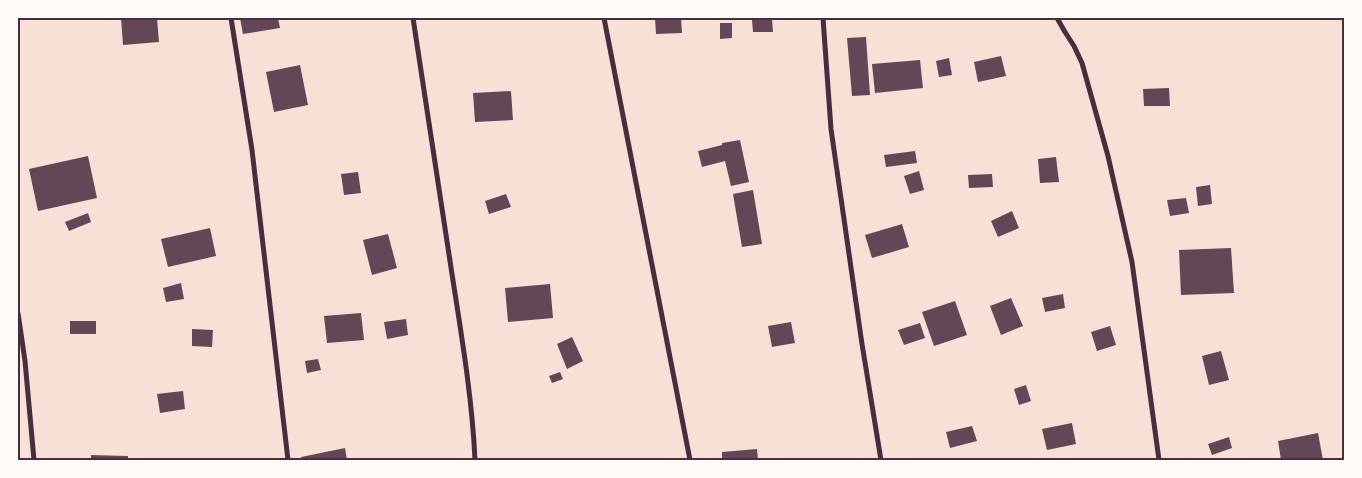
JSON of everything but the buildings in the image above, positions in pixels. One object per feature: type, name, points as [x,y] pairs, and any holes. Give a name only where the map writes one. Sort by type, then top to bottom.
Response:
[{"type":"street","points":[[231,18],[252,150],[288,460]]},
{"type":"street","points":[[413,18],[460,327],[476,460]]},
{"type":"street","points":[[604,18],[690,460]]},
{"type":"street","points":[[823,18],[831,129],[881,460]]},
{"type":"street","points":[[1057,18],[1082,63],[1108,156],[1126,233],[1132,262],[1159,460]]},
{"type":"street","points":[[18,313],[26,361],[34,460]]}]
